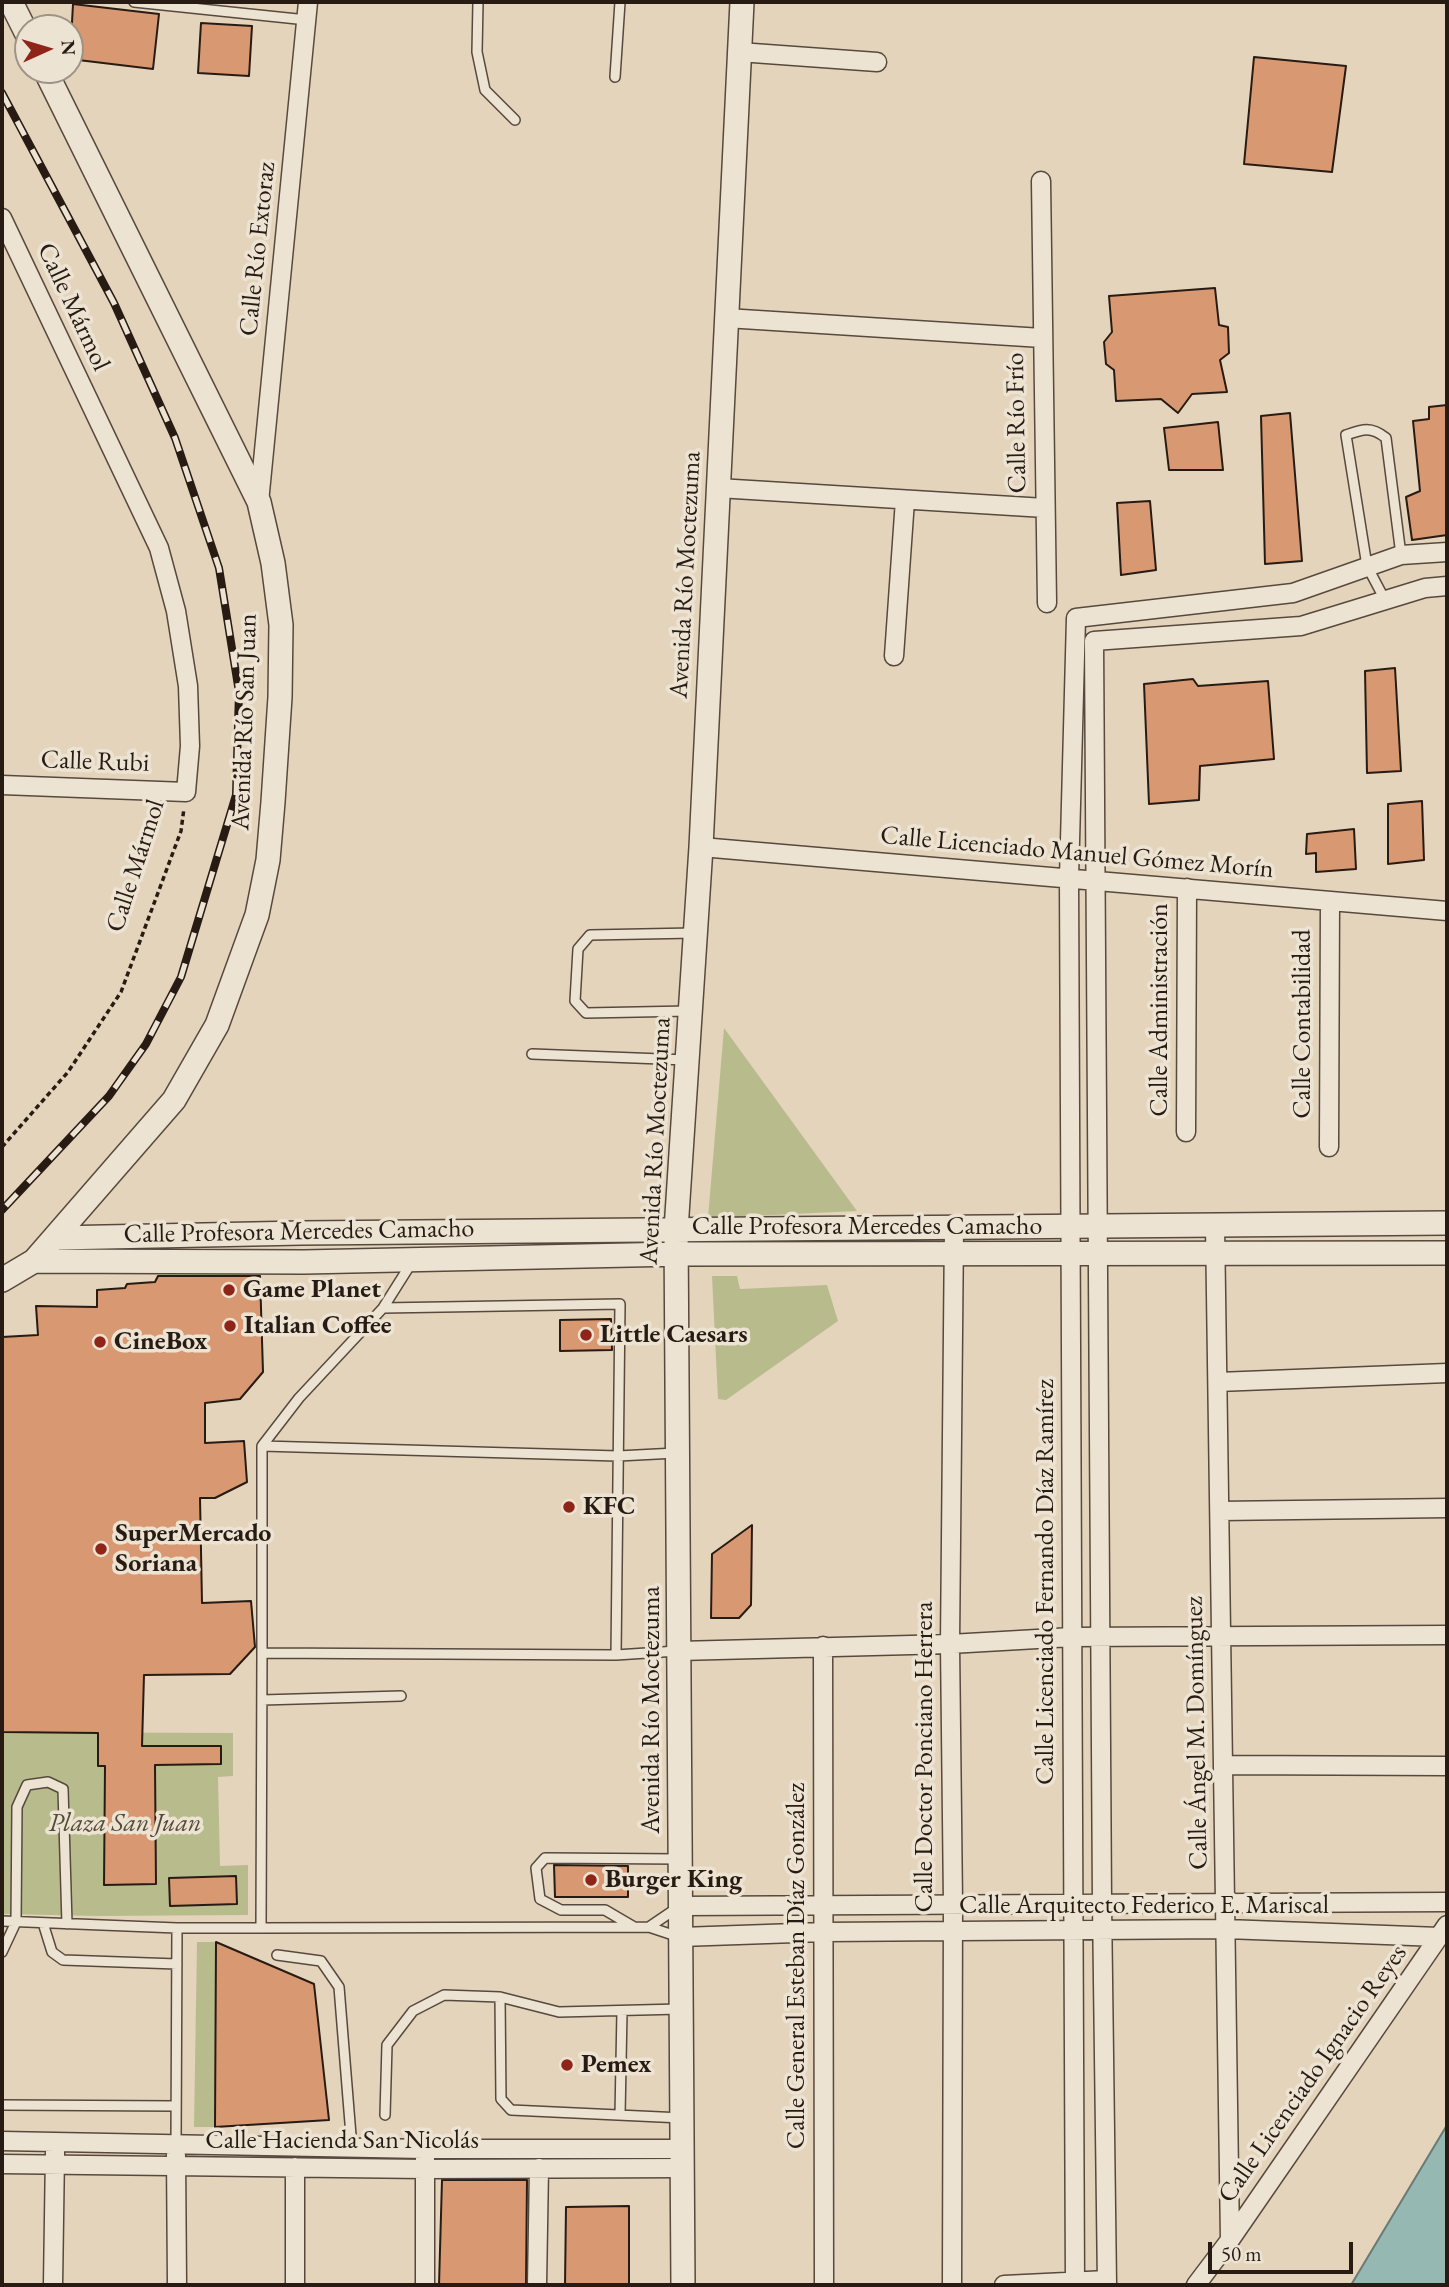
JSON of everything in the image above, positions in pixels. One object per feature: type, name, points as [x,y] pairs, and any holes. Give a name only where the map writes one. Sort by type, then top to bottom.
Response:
[{"type":"street","name":"Avenida Río Moctezuma","points":[[683,2285],[676,1230],[701,847],[742,2]]},
{"type":"street","name":"Calle Río Extoraz","points":[[259,502],[307,11]]},
{"type":"street","points":[[740,52],[877,62]]},
{"type":"street","name":"Avenida Río San Juan","points":[[2,1280],[34,1261],[56,1238],[174,1100],[217,1025],[257,915],[268,860],[280,697],[281,637],[273,563],[259,502],[52,84]]},
{"type":"street","name":"Calle Río Frío","points":[[1041,181],[1047,603]]},
{"type":"street","name":"Calle Mármol","points":[[2,218],[159,548],[176,611],[188,686],[190,746],[186,792]]},
{"type":"street","points":[[726,318],[1042,338]]},
{"type":"street","points":[[718,488],[1045,508]]},
{"type":"street","points":[[894,656],[905,500]]},
{"type":"street","points":[[1367,566],[1401,555],[1447,552]]},
{"type":"street","name":"Calle Licenciado Fernando Díaz Ramírez","points":[[1075,2283],[1069,878],[1076,618],[1293,593],[1367,566]]},
{"type":"street","points":[[1385,600],[1425,588],[1447,586]]},
{"type":"street","name":"Calle Licenciado Fernando Díaz Ramírez","points":[[1107,2283],[1102,1930],[1094,641],[1300,626],[1385,600]]},
{"type":"street","name":"Calle Rubi","points":[[2,785],[186,792]]},
{"type":"street","name":"Calle Licenciado Manuel Gómez Morín","points":[[701,847],[1447,911]]},
{"type":"street","name":"Calle Administración","points":[[1186,1132],[1187,888]]},
{"type":"street","name":"Calle Contabilidad","points":[[1329,1147],[1330,901]]},
{"type":"street","name":"Calle Profesora Mercedes Camacho","points":[[56,1238],[302,1233],[1447,1223]]},
{"type":"street","name":"Calle Ángel M. Domínguez","points":[[1215,1226],[1230,2240]]},
{"type":"street","name":"Calle Doctor Ponciano Herrera","points":[[952,2285],[953,1904],[950,1644],[954,1228]]},
{"type":"street","points":[[302,1233],[304,1262]]},
{"type":"street","name":"Calle Profesora Mercedes Camacho","points":[[34,1261],[304,1262],[677,1254],[1447,1253]]},
{"type":"street","points":[[1218,1382],[1447,1373]]},
{"type":"street","points":[[1220,1511],[1447,1508]]},
{"type":"street","points":[[679,1651],[950,1644],[1072,1637],[1447,1635]]},
{"type":"street","name":"Calle General Esteban Díaz González","points":[[822,1646],[824,2285]]},
{"type":"street","points":[[1223,1765],[1447,1766]]},
{"type":"street","name":"Calle Arquitecto Federico E. Mariscal","points":[[681,1906],[1447,1902]]},
{"type":"street","name":"Calle Arquitecto Federico E. Mariscal","points":[[681,1937],[824,1932],[1073,1930],[1443,1931]]},
{"type":"street","name":"Calle Licenciado Ignacio Reyes","points":[[1196,2285],[1230,2240],[1443,1931]]},
{"type":"street","name":"Calle Hacienda San Nicolás","points":[[2,2141],[424,2149],[682,2159]]},
{"type":"street","points":[[53,2285],[54,2142]]},
{"type":"street","points":[[176,2144],[177,2285]]},
{"type":"street","points":[[424,2149],[425,2285]]},
{"type":"street","name":"Calle Hacienda San Nicolás","points":[[2,2164],[425,2169],[539,2168],[682,2159]]},
{"type":"street","points":[[295,2167],[295,2285]]},
{"type":"street","points":[[537,2285],[539,2168]]},
{"type":"street","points":[[1004,2285],[1107,2283]]},
{"type":"lane","points":[[134,2],[307,11]]},
{"type":"lane","points":[[478,2],[477,51],[485,90],[515,120]]},
{"type":"lane","points":[[615,77],[620,2]]},
{"type":"lane","points":[[1385,600],[1367,566],[1346,435],[1360,430],[1376,430],[1386,438],[1401,555]]},
{"type":"lane","points":[[691,1011],[586,1013],[575,1000],[578,949],[590,935],[696,933]]},
{"type":"lane","points":[[532,1054],[687,1059]]},
{"type":"lane","points":[[261,1928],[262,1446],[299,1398],[383,1308],[414,1259]]},
{"type":"lane","points":[[383,1308],[620,1304],[616,1655]]},
{"type":"lane","points":[[262,1446],[618,1455],[678,1453]]},
{"type":"lane","points":[[262,1653],[616,1655],[679,1651]]},
{"type":"lane","points":[[262,1700],[401,1696]]},
{"type":"lane","points":[[2,1952],[16,1922],[17,1807],[27,1785],[48,1782],[63,1789],[68,1924]]},
{"type":"lane","points":[[635,1927],[606,1910],[561,1910],[540,1899],[536,1868],[545,1857],[681,1859]]},
{"type":"lane","points":[[649,1927],[681,1906]]},
{"type":"lane","points":[[2,1921],[177,1928],[649,1927],[681,1937]]},
{"type":"lane","points":[[43,1923],[52,1952],[63,1960],[177,1964]]},
{"type":"lane","points":[[176,2144],[177,1928]]},
{"type":"lane","points":[[277,1955],[321,1961],[339,1987],[352,2148]]},
{"type":"lane","points":[[386,2115],[387,2045],[413,2011],[444,1995],[500,1997],[559,2012],[680,2008]]},
{"type":"lane","points":[[500,1997],[501,2099],[511,2110],[682,2118]]},
{"type":"lane","points":[[620,2115],[622,2011]]},
{"type":"lane","points":[[2,2105],[176,2106]]},
{"type":"path","name":"Calle Mármol","points":[[2,1147],[68,1072],[121,992],[181,831],[186,792]]},
{"type":"green space","points":[[724,1028],[857,1211],[708,1218]]},
{"type":"green space","points":[[712,1276],[737,1276],[740,1289],[827,1285],[838,1321],[726,1400],[718,1399]]},
{"type":"green space","name":"Plaza San Juan","points":[[2,1732],[233,1733],[233,1776],[218,1777],[220,1866],[248,1865],[248,1915],[2,1914]]},
{"type":"green space","points":[[197,1942],[216,1942],[215,2127],[194,2127]]},
{"type":"water","points":[[1447,2125],[1447,2285],[1351,2285]]},
{"type":"building","points":[[73,4],[159,14],[153,69],[84,61],[84,14],[72,14]]},
{"type":"building","points":[[201,23],[252,26],[249,76],[198,73]]},
{"type":"building","points":[[1254,57],[1346,66],[1332,172],[1244,164]]},
{"type":"building","points":[[1215,288],[1219,325],[1228,327],[1229,353],[1220,360],[1227,392],[1192,394],[1178,413],[1161,399],[1116,401],[1114,370],[1106,364],[1104,342],[1112,332],[1109,296]]},
{"type":"building","points":[[1447,405],[1447,535],[1412,540],[1406,497],[1420,491],[1413,421],[1429,419],[1429,407]]},
{"type":"building","points":[[1290,413],[1302,561],[1265,564],[1261,416]]},
{"type":"building","points":[[1218,422],[1223,470],[1169,470],[1164,428]]},
{"type":"building","points":[[1150,501],[1156,570],[1121,575],[1117,503]]},
{"type":"building","points":[[1395,668],[1401,771],[1367,773],[1365,671]]},
{"type":"building","points":[[1193,679],[1198,686],[1268,681],[1274,759],[1200,766],[1199,800],[1149,804],[1144,684]]},
{"type":"building","points":[[1422,801],[1424,860],[1388,864],[1388,804]]},
{"type":"building","points":[[1354,829],[1356,869],[1316,872],[1316,853],[1306,854],[1307,834]]},
{"type":"building","name":"SuperMercado Soriana","points":[[158,1276],[260,1276],[263,1372],[240,1399],[205,1403],[205,1443],[244,1441],[247,1482],[215,1498],[200,1498],[202,1603],[251,1601],[255,1647],[230,1674],[144,1675],[142,1746],[221,1746],[221,1764],[155,1765],[156,1884],[104,1885],[105,1766],[98,1766],[98,1733],[2,1732],[2,1337],[38,1335],[36,1306],[97,1307],[97,1290],[155,1282]]},
{"type":"building","name":"Little Caesars","points":[[611,1319],[612,1350],[560,1351],[560,1320]]},
{"type":"building","points":[[752,1525],[751,1605],[739,1618],[711,1618],[712,1554]]},
{"type":"building","name":"Burger King","points":[[554,1865],[628,1866],[628,1897],[555,1897]]},
{"type":"building","points":[[236,1876],[237,1904],[170,1906],[169,1878]]},
{"type":"building","points":[[216,1942],[314,1984],[329,2120],[215,2127]]},
{"type":"building","points":[[442,2180],[527,2180],[526,2285],[439,2285]]},
{"type":"building","points":[[629,2206],[629,2285],[565,2285],[566,2207]]},
{"type":"railway","points":[[2,93],[114,303],[175,438],[219,568],[239,692],[236,795],[181,977],[146,1044],[109,1096],[2,1210]]},
{"type":"place","name":"Game Planet","points":[[229,1290]]},
{"type":"place","name":"Italian Coffee","points":[[230,1326]]},
{"type":"place","name":"Little Caesars","points":[[586,1335]]},
{"type":"place","name":"CineBox","points":[[100,1342]]},
{"type":"place","name":"KFC","points":[[569,1507]]},
{"type":"place","name":"SuperMercado Soriana","points":[[101,1549]]},
{"type":"place","name":"Burger King","points":[[591,1880]]},
{"type":"place","name":"Pemex","points":[[567,2065]]}]
